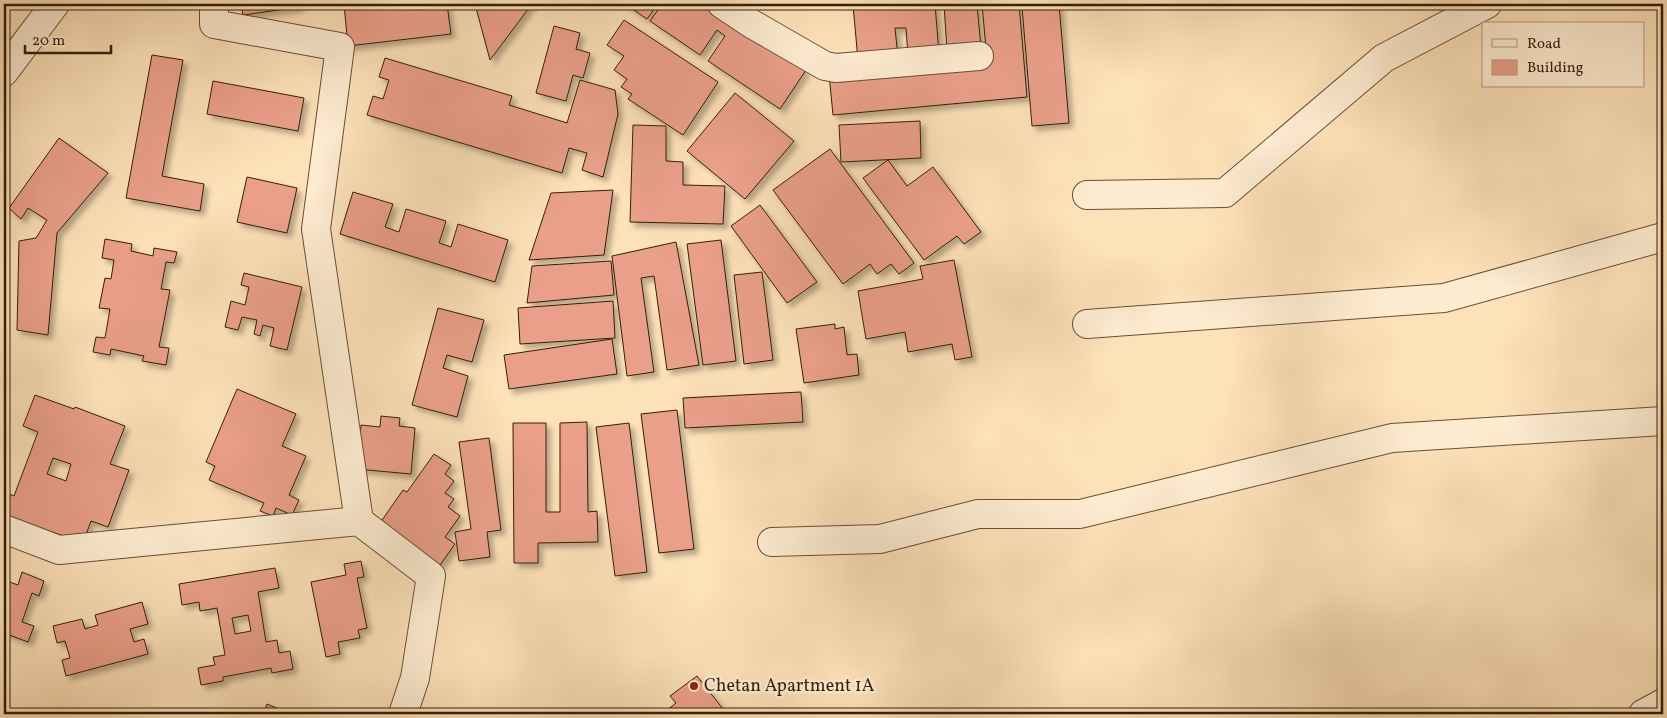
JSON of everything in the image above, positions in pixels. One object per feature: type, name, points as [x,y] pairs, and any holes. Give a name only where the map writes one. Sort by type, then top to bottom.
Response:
[{"type":"street","points":[[4,72],[55,4]]},
{"type":"street","points":[[214,4],[214,24],[340,48],[316,229],[359,521]]},
{"type":"street","points":[[722,4],[752,24],[825,66],[836,68],[979,56]]},
{"type":"street","points":[[1087,195],[1225,193],[1384,58],[1486,4]]},
{"type":"street","points":[[1087,324],[1444,298],[1663,237]]},
{"type":"street","points":[[772,542],[880,539],[978,514],[1080,514],[1392,438],[1663,421]]},
{"type":"street","points":[[4,529],[59,550],[359,521],[430,576],[415,678],[403,714]]},
{"type":"street","points":[[1643,714],[1663,703]]},
{"type":"building","points":[[241,4],[299,4],[300,7],[243,15]]},
{"type":"building","points":[[344,4],[375,4],[375,7],[404,4],[447,4],[451,34],[348,46]]},
{"type":"building","points":[[475,4],[532,4],[490,60]]},
{"type":"building","points":[[625,4],[648,4],[655,8],[647,19]]},
{"type":"building","points":[[662,4],[709,4],[806,70],[780,109],[708,61],[725,36],[717,30],[700,55],[650,21]]},
{"type":"building","points":[[935,4],[939,53],[908,56],[906,28],[895,28],[898,57],[858,60],[853,5]]},
{"type":"building","points":[[944,4],[977,4],[981,48],[947,51]]},
{"type":"building","points":[[982,4],[1019,4],[1027,97],[833,115],[829,74],[987,60]]},
{"type":"building","points":[[1059,4],[1069,123],[1032,126],[1022,7]]},
{"type":"building","points":[[624,20],[718,82],[683,135],[628,99],[632,94],[621,87],[627,79],[614,70],[624,56],[607,45]]},
{"type":"building","points":[[554,26],[580,33],[576,49],[590,53],[583,78],[573,75],[566,101],[536,93]]},
{"type":"building","points":[[152,55],[183,60],[162,176],[204,184],[200,211],[126,198]]},
{"type":"building","points":[[385,58],[512,96],[509,105],[567,123],[580,80],[615,90],[618,114],[603,177],[582,170],[587,153],[569,148],[562,173],[367,115],[373,96],[383,99],[389,80],[379,77]]},
{"type":"building","points":[[213,81],[304,98],[298,131],[207,114]]},
{"type":"building","points":[[735,93],[794,141],[745,199],[687,151]]},
{"type":"building","points":[[920,121],[921,158],[841,162],[839,125]]},
{"type":"building","points":[[633,125],[666,126],[666,161],[683,162],[683,185],[725,186],[723,224],[630,222]]},
{"type":"building","points":[[59,138],[108,173],[57,233],[48,335],[17,330],[19,241],[36,238],[47,220],[28,208],[21,219],[9,208]]},
{"type":"building","points":[[830,149],[914,263],[899,274],[891,264],[877,274],[870,264],[843,284],[773,190]]},
{"type":"building","points":[[888,160],[907,186],[933,167],[981,232],[964,244],[957,236],[924,260],[863,178]]},
{"type":"building","points":[[247,177],[297,188],[287,233],[237,222]]},
{"type":"building","points":[[613,190],[604,255],[529,260],[551,193]]},
{"type":"building","points":[[353,192],[393,204],[385,227],[399,232],[406,209],[446,221],[439,243],[451,247],[458,224],[508,240],[495,282],[340,234]]},
{"type":"building","points":[[760,205],[817,282],[787,303],[731,226]]},
{"type":"building","points":[[105,239],[132,244],[131,251],[153,256],[154,248],[177,252],[174,263],[166,262],[161,289],[170,290],[159,347],[169,348],[166,365],[142,361],[144,356],[111,349],[110,355],[93,352],[96,337],[105,338],[110,309],[99,308],[105,278],[111,279],[114,260],[102,258]]},
{"type":"building","points":[[721,240],[736,361],[703,365],[687,244]]},
{"type":"building","points":[[676,242],[699,365],[667,370],[654,276],[641,278],[654,372],[627,376],[612,256]]},
{"type":"building","points":[[954,260],[972,357],[955,360],[952,344],[908,352],[905,332],[866,339],[858,291],[923,279],[920,266]]},
{"type":"building","points":[[611,261],[614,295],[527,303],[532,266]]},
{"type":"building","points":[[762,272],[773,360],[744,364],[734,275]]},
{"type":"building","points":[[244,273],[302,287],[287,350],[270,346],[274,328],[263,325],[260,336],[254,334],[257,320],[242,317],[238,330],[225,327],[231,301],[245,305],[249,287],[241,285]]},
{"type":"building","points":[[613,301],[615,338],[520,344],[518,308]]},
{"type":"building","points":[[438,308],[484,320],[472,362],[447,355],[443,368],[468,376],[457,417],[412,405]]},
{"type":"building","points":[[835,324],[835,329],[844,327],[847,355],[857,354],[859,375],[804,383],[796,329]]},
{"type":"building","points":[[612,339],[617,374],[509,389],[504,355]]},
{"type":"building","points":[[237,389],[296,414],[282,446],[306,456],[289,495],[299,500],[292,515],[276,508],[273,516],[260,511],[264,503],[209,480],[215,466],[206,462]]},
{"type":"building","points":[[801,392],[803,422],[685,428],[683,398]]},
{"type":"building","points":[[35,395],[74,409],[75,407],[125,426],[110,464],[129,470],[108,527],[91,521],[83,543],[4,515],[4,492],[14,496],[38,432],[23,426]],"holes":[[[53,458],[71,464],[66,481],[47,474]]]},
{"type":"building","points":[[677,410],[694,549],[659,553],[641,414]]},
{"type":"building","points":[[381,416],[400,418],[399,426],[415,428],[411,474],[357,469],[361,425],[380,427]]},
{"type":"building","points":[[587,422],[588,512],[597,511],[598,542],[538,543],[538,563],[514,563],[513,423],[546,423],[546,512],[560,512],[560,423]]},
{"type":"building","points":[[629,423],[647,572],[615,576],[596,427]]},
{"type":"building","points":[[489,438],[501,530],[487,532],[490,557],[459,561],[455,532],[471,529],[459,442]]},
{"type":"building","points":[[434,454],[451,465],[445,474],[454,481],[445,493],[454,499],[448,507],[460,516],[445,537],[455,544],[440,565],[380,523],[403,490],[407,492]]},
{"type":"building","points":[[361,561],[364,577],[357,578],[367,628],[358,630],[360,638],[338,642],[340,654],[326,657],[311,582],[346,575],[344,564]]},
{"type":"building","points":[[275,568],[279,588],[258,592],[266,642],[277,640],[279,653],[290,651],[293,669],[272,673],[271,668],[223,677],[223,681],[201,685],[198,668],[215,665],[213,657],[225,655],[217,608],[200,611],[199,602],[182,605],[179,584]],"holes":[[[248,615],[251,631],[235,634],[232,618]]]},
{"type":"building","points":[[22,572],[44,581],[39,596],[32,593],[22,622],[34,626],[28,642],[4,633],[6,623],[4,622],[4,580],[18,585]]},
{"type":"building","points":[[142,602],[148,624],[130,629],[134,642],[144,639],[148,654],[66,676],[62,660],[70,658],[65,641],[57,643],[53,626],[82,619],[85,629],[98,625],[95,615]]},
{"type":"building","name":"Chetan Apartment 1A","points":[[697,676],[727,714],[662,714],[676,703],[670,696]]},
{"type":"building","points":[[267,704],[291,714],[263,714]]},
{"type":"place","name":"Chetan Apartment 1A","points":[[694,686]]}]
